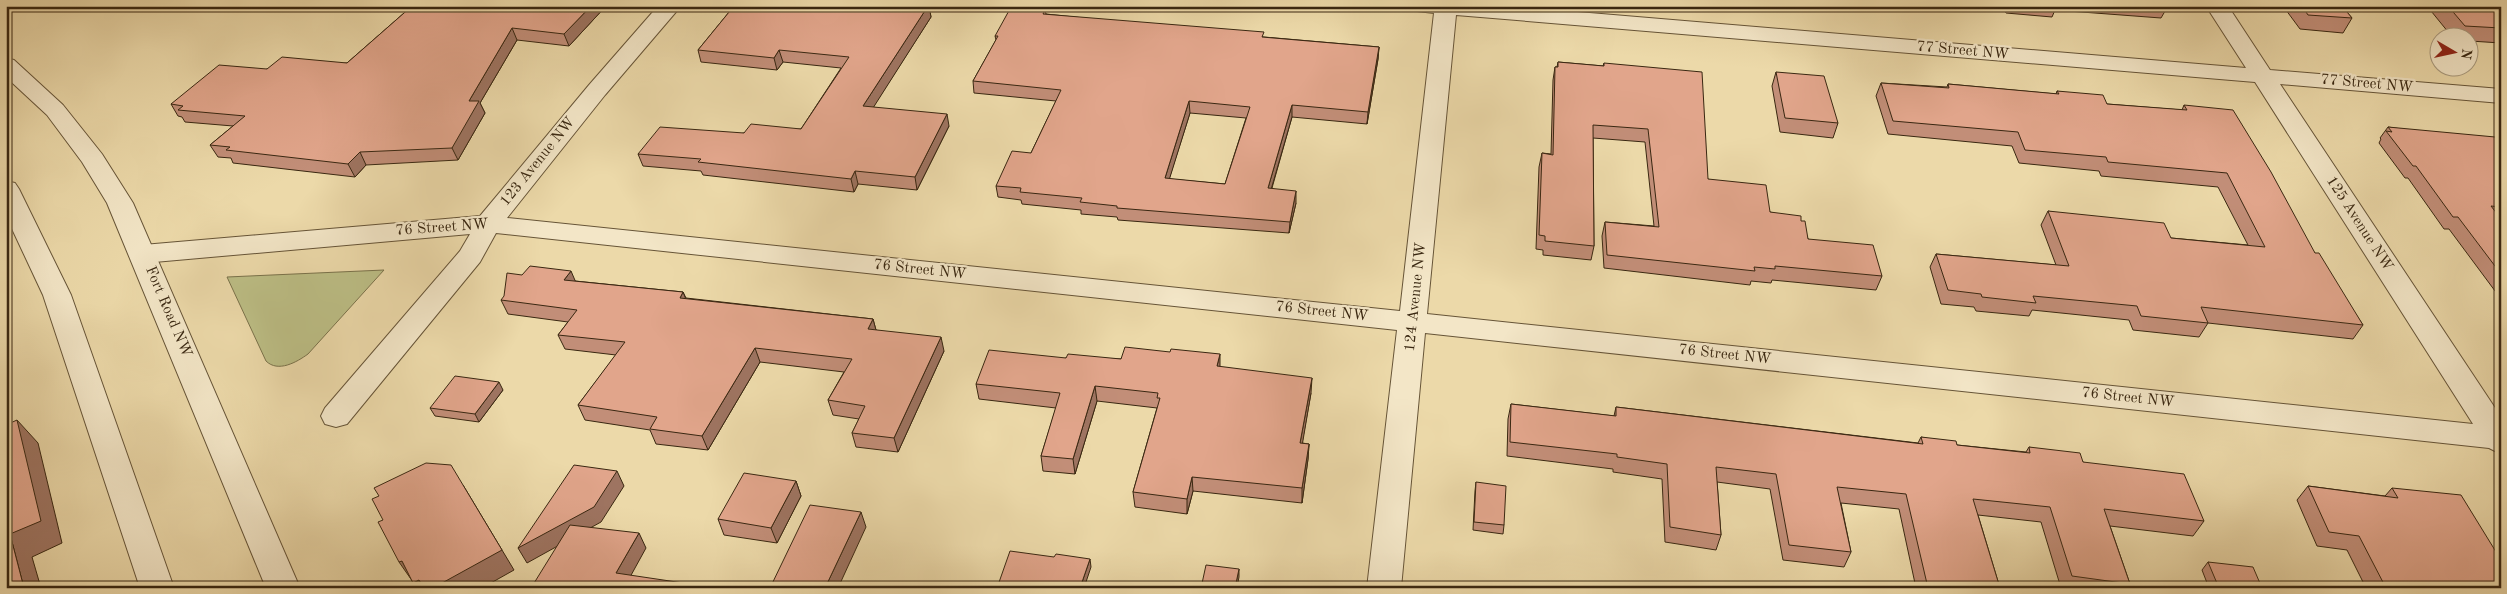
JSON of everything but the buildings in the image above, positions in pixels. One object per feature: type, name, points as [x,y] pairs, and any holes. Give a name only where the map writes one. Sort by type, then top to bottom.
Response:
[{"type":"street","name":"123 Avenue NW","points":[[336,416],[471,256],[488,224],[597,90],[670,6]]},
{"type":"street","name":"125 Avenue NW","points":[[2217,6],[2500,439]]},
{"type":"street","name":"77 Street NW","points":[[1439,7],[2501,96]]},
{"type":"street","name":"124 Avenue NW","points":[[1384,588],[1413,322],[1439,7]]},
{"type":"street","name":"Fort Road NW","points":[[6,65],[55,110],[93,159],[120,203],[283,588]]},
{"type":"street","points":[[6,189],[57,295],[157,588]]},
{"type":"street","name":"76 Street NW","points":[[143,254],[488,224],[2500,439]]},
{"type":"green space","points":[[384,270],[308,354],[293,363],[282,366],[276,366],[266,361],[227,277]]}]
